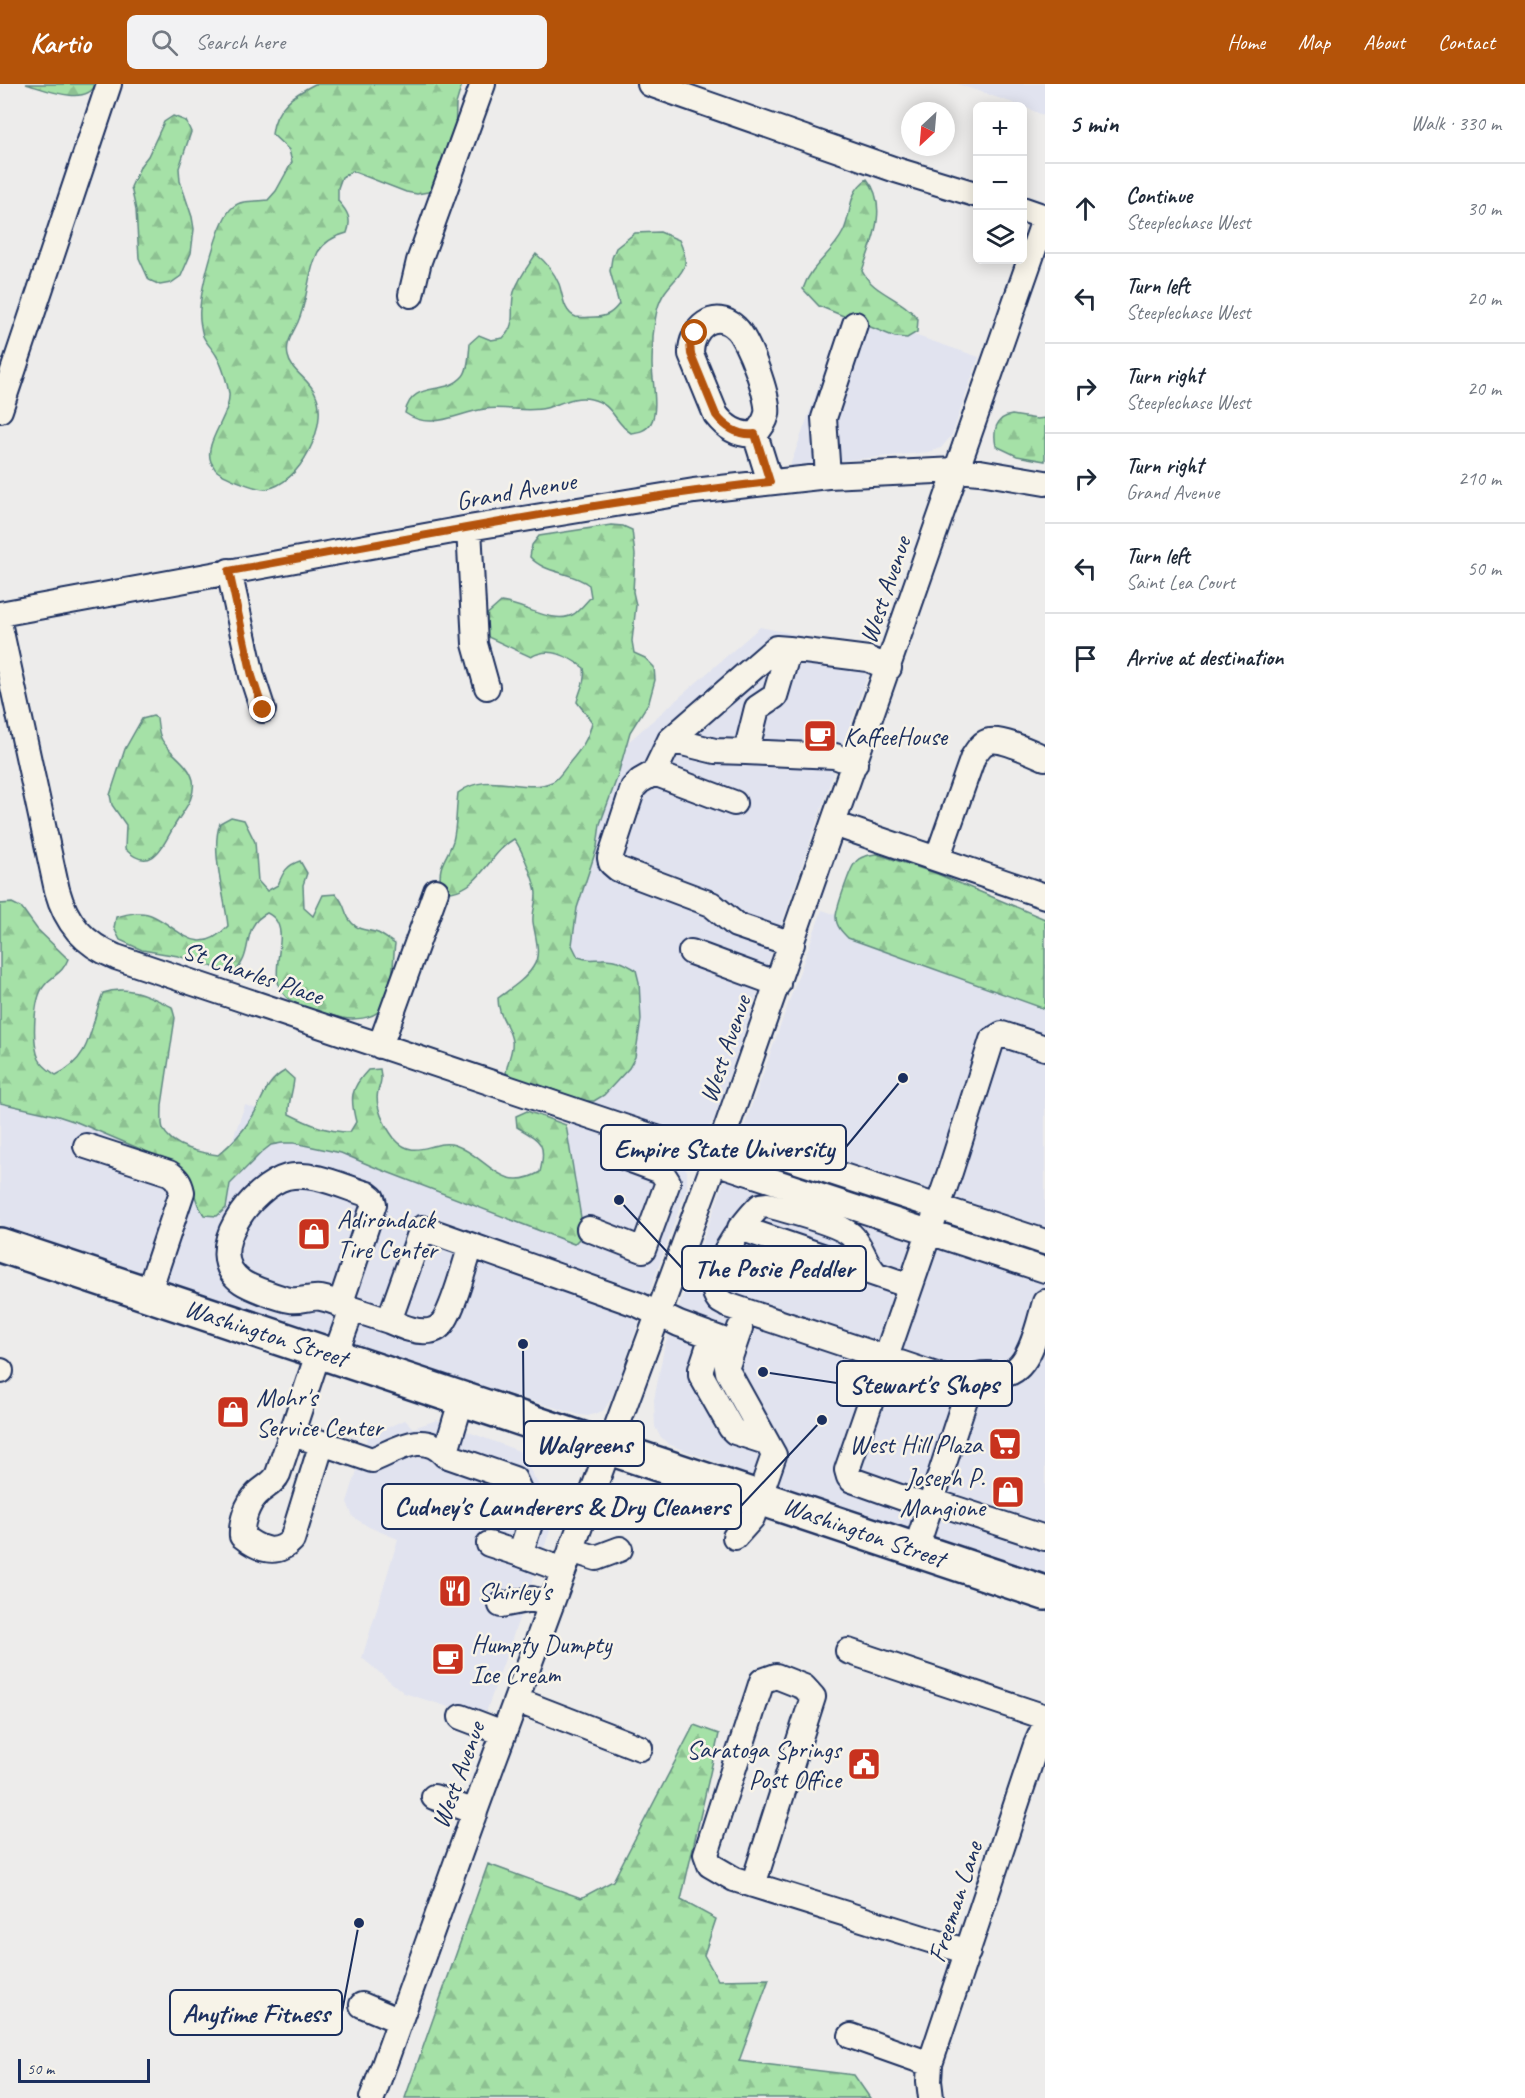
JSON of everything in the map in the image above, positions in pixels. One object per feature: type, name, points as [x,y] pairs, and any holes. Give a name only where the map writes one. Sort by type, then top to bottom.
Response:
[{"type":"highway","name":"Washington Street","points":[[0,1245],[1045,1593]]},
{"type":"street","points":[[0,410],[8,362],[109,84]]},
{"type":"street","points":[[411,295],[419,261],[483,84]]},
{"type":"street","points":[[650,84],[896,170],[973,193]]},
{"type":"street","points":[[1026,210],[1045,217]]},
{"type":"street","name":"West Avenue","points":[[372,2098],[567,1560],[660,1315],[889,668],[1045,217]]},
{"type":"street","points":[[828,476],[824,418],[855,324]]},
{"type":"street","points":[[755,434],[770,482]]},
{"type":"street","name":"Grand Avenue","points":[[0,614],[469,528],[694,490],[828,476],[957,470],[1045,483]]},
{"type":"street","points":[[469,528],[475,644],[487,687]]},
{"type":"street","points":[[229,571],[252,676],[263,710]]},
{"type":"street","name":"St Charles Place","points":[[0,627],[61,905],[77,932],[95,947],[116,957],[632,1130],[718,1152]]},
{"type":"street","points":[[792,944],[736,925],[711,904],[614,867],[610,852],[627,825],[633,788],[640,780],[654,773],[670,740],[776,648],[868,659],[889,668]]},
{"type":"street","points":[[746,752],[757,708],[775,696],[789,649]]},
{"type":"street","points":[[670,740],[715,751],[835,756],[855,764]]},
{"type":"street","points":[[937,859],[973,757],[981,746],[990,741],[1003,743],[1045,758]]},
{"type":"street","points":[[654,773],[734,804]]},
{"type":"street","points":[[834,824],[1045,896]]},
{"type":"street","points":[[380,1046],[436,891]]},
{"type":"street","points":[[691,952],[778,984]]},
{"type":"street","points":[[1045,1048],[1002,1034],[992,1040],[910,1286],[893,1360],[847,1470],[852,1480],[920,1504],[944,1505],[1045,1538]]},
{"type":"street","points":[[589,1229],[644,1250],[668,1182],[661,1171],[623,1158],[632,1130]]},
{"type":"street","points":[[86,1146],[168,1173],[180,1184],[182,1192],[148,1294]]},
{"type":"street","points":[[718,1152],[937,1206],[1044,1237]]},
{"type":"street","points":[[718,1152],[929,1231],[1045,1270]]},
{"type":"street","points":[[322,1443],[292,1540],[284,1548],[273,1550],[258,1547],[243,1536],[242,1529],[252,1500],[276,1479],[291,1434],[346,1307],[374,1204],[372,1198],[305,1176],[289,1176],[274,1182],[241,1215],[227,1240],[226,1258],[232,1273],[243,1283],[291,1300],[320,1298],[346,1307],[389,1322],[413,1330],[432,1330],[444,1322],[471,1246]]},
{"type":"street","points":[[876,1274],[852,1236],[835,1226],[768,1205],[760,1206],[740,1228],[725,1251],[715,1281],[715,1291],[719,1300],[745,1312],[969,1386]]},
{"type":"street","points":[[389,1322],[422,1228],[639,1305],[679,1324],[734,1344]]},
{"type":"street","points":[[652,1228],[686,1241]]},
{"type":"street","points":[[740,1228],[910,1286]]},
{"type":"street","points":[[916,1549],[972,1378],[978,1374],[1007,1373],[1018,1368],[1029,1352],[1045,1302]]},
{"type":"street","points":[[735,1537],[752,1518],[774,1455],[728,1372],[734,1344],[745,1312]]},
{"type":"street","points":[[712,1336],[701,1375],[731,1428],[735,1432],[766,1442]]},
{"type":"street","points":[[445,1455],[462,1398]]},
{"type":"street","points":[[291,1434],[372,1460],[418,1441],[432,1444],[445,1455],[514,1479],[532,1518],[520,1554]]},
{"type":"street","points":[[489,1544],[520,1554],[567,1560],[596,1558],[620,1550]]},
{"type":"street","points":[[501,1605],[532,1599],[551,1605]]},
{"type":"street","points":[[848,1652],[1045,1717]]},
{"type":"street","points":[[753,1885],[813,1697],[804,1687],[776,1676],[762,1682],[706,1854],[710,1865],[734,1879],[753,1885],[968,1952]]},
{"type":"street","points":[[516,1700],[640,1748]]},
{"type":"street","points":[[461,1717],[504,1732]]},
{"type":"street","name":"Freeman Lane","points":[[931,2098],[930,2064],[1036,1745],[1045,1725]]},
{"type":"street","points":[[434,1797],[475,1812]]},
{"type":"street","points":[[362,2006],[400,2021]]},
{"type":"street","points":[[851,2036],[930,2064]]},
{"type":"shaded area","points":[[957,84],[1045,84],[1045,116],[1027,108],[1027,102],[1010,102]]},
{"type":"shaded area","points":[[846,312],[979,357],[952,435],[941,448],[929,452],[790,466]]},
{"type":"shaded area","points":[[760,627],[876,651],[714,1120],[704,1133],[689,1138],[593,1107],[618,1031],[533,1003],[627,743]]},
{"type":"shaded area","points":[[822,910],[1045,985],[1045,1578],[785,1489],[668,1444],[655,1427],[654,1400],[664,1348]]},
{"type":"shaded area","points":[[0,1077],[222,1169],[245,1105],[542,1205],[572,1120],[678,1158],[687,1171],[687,1187],[612,1398],[603,1411],[588,1416],[580,1415],[360,1350],[0,1231]]},
{"type":"shaded area","points":[[405,1420],[413,1428],[437,1420],[519,1451],[547,1504],[551,1528],[484,1718],[404,1693],[362,1658],[398,1539],[369,1527],[353,1517],[347,1502],[368,1436]]},
{"type":"green space","points":[[26,84],[96,84],[91,91],[74,95]]},
{"type":"green space","points":[[315,84],[462,84],[456,104],[455,140],[437,185],[428,192],[417,194],[406,192],[352,171],[342,177],[338,188],[338,201],[348,216],[347,233],[331,240],[318,252],[304,305],[288,347],[290,362],[310,384],[316,395],[319,407],[315,437],[309,451],[290,476],[278,485],[262,489],[225,476],[216,470],[211,462],[211,446],[226,411],[229,393],[220,363],[203,336],[200,315],[201,299],[211,255],[227,214],[237,204],[268,200],[276,191],[292,162],[289,150],[272,134],[277,116],[286,103]]},
{"type":"green space","points":[[173,116],[186,121],[191,132],[179,168],[180,181],[194,229],[191,253],[181,276],[171,283],[160,285],[149,280],[139,258],[136,210],[131,187],[164,122]]},
{"type":"green space","points":[[867,179],[874,190],[878,212],[874,236],[862,271],[873,285],[904,305],[918,319],[917,332],[907,338],[895,337],[819,306],[803,289],[811,273],[843,232],[853,197],[860,185]]},
{"type":"green space","points":[[660,232],[679,240],[685,264],[662,297],[656,313],[652,360],[655,410],[647,428],[631,433],[605,405],[585,398],[573,399],[539,409],[485,409],[435,421],[425,421],[405,413],[414,396],[447,386],[463,376],[468,365],[470,343],[479,335],[491,340],[503,338],[508,332],[512,322],[514,292],[536,254],[555,275],[564,303],[572,315],[599,317],[609,314],[619,304],[610,271],[616,248],[635,233]]},
{"type":"green space","points":[[1006,416],[1045,418],[1045,461],[1017,456],[996,446],[996,426]]},
{"type":"green space","points":[[611,525],[623,526],[632,530],[635,555],[633,592],[636,605],[632,641],[634,653],[645,658],[654,667],[655,680],[649,702],[630,732],[617,778],[600,824],[597,847],[577,908],[572,945],[578,957],[616,960],[636,970],[641,1020],[635,1057],[629,1068],[604,1095],[594,1101],[582,1101],[549,1088],[515,1080],[506,1075],[512,1041],[498,1005],[498,998],[530,972],[537,957],[533,919],[535,889],[528,866],[517,843],[514,839],[505,845],[478,877],[462,889],[451,892],[441,886],[440,872],[453,841],[458,793],[470,786],[482,783],[530,786],[555,781],[581,748],[592,722],[577,702],[584,668],[572,660],[551,652],[531,657],[488,637],[483,630],[483,618],[501,602],[548,616],[566,617],[574,614],[591,597],[589,585],[582,580],[536,563],[530,557],[532,545],[539,536]]},
{"type":"green space","points":[[153,716],[157,718],[162,740],[191,774],[193,792],[189,803],[162,848],[150,858],[143,859],[125,849],[126,825],[112,805],[110,795],[125,749],[142,719]]},
{"type":"green space","points":[[231,817],[244,820],[255,842],[258,881],[267,891],[278,885],[289,867],[300,861],[307,873],[303,885],[304,908],[313,916],[323,895],[336,894],[355,926],[378,933],[395,944],[391,987],[385,1003],[377,1013],[362,1018],[342,1018],[304,1007],[286,997],[280,989],[277,969],[280,930],[275,919],[267,913],[253,926],[244,958],[233,973],[178,956],[142,950],[120,940],[114,928],[116,917],[134,913],[153,916],[181,934],[198,941],[217,936],[228,926],[217,860],[217,834],[220,823]]},
{"type":"green space","points":[[877,854],[935,873],[1045,919],[1045,1009],[848,938],[836,920],[844,889],[857,861],[865,856]]},
{"type":"green space","points":[[12,903],[22,908],[37,929],[68,959],[63,968],[47,982],[40,992],[36,1011],[35,1043],[39,1059],[56,1075],[68,1068],[84,1050],[103,993],[121,990],[138,992],[172,1007],[175,1018],[162,1105],[162,1126],[173,1140],[196,1151],[218,1155],[236,1139],[247,1125],[272,1081],[285,1071],[294,1079],[289,1114],[318,1127],[350,1132],[356,1122],[352,1100],[355,1088],[368,1070],[380,1069],[381,1081],[377,1097],[379,1109],[394,1138],[402,1145],[409,1149],[417,1149],[439,1144],[455,1145],[466,1150],[495,1171],[515,1179],[526,1178],[540,1172],[542,1162],[540,1144],[517,1127],[516,1116],[527,1111],[566,1125],[582,1236],[574,1244],[341,1153],[294,1143],[271,1145],[262,1152],[230,1184],[226,1208],[217,1216],[204,1215],[191,1184],[166,1160],[79,1123],[0,1103],[0,904]]},
{"type":"green space","points":[[694,1725],[719,1734],[681,1900],[716,1919],[704,1955],[718,1980],[769,1979],[739,2061],[854,2075],[870,2098],[405,2098],[488,1864],[581,1898],[613,1881]]},
{"type":"place","name":"KaffeeHouse","points":[[820,736]]},
{"type":"place","name":"Empire State University","points":[[903,1078]]},
{"type":"place","name":"The Posie Peddler","points":[[619,1200]]},
{"type":"place","name":"Adirondack Tire Center","points":[[314,1234]]},
{"type":"place","name":"Walgreens","points":[[523,1344]]},
{"type":"place","name":"Stewart's Shops","points":[[763,1372]]},
{"type":"place","name":"Mohr's Service Center","points":[[233,1412]]},
{"type":"place","name":"Cudney's Launderers & Dry Cleaners","points":[[822,1420]]},
{"type":"place","name":"West Hill Plaza","points":[[1005,1444]]},
{"type":"place","name":"Joseph P. Mangione","points":[[1008,1492]]},
{"type":"place","name":"Shirley's","points":[[455,1591]]},
{"type":"place","name":"Humpty Dumpty Ice Cream","points":[[448,1659]]},
{"type":"place","name":"Saratoga Springs Post Office","points":[[864,1764]]},
{"type":"place","name":"Anytime Fitness","points":[[359,1923]]},
{"type":"route","points":[[263,710],[252,676],[229,571],[694,490],[770,482],[755,434],[746,435],[737,432],[729,428],[716,415],[691,354],[690,343],[695,333]]}]
